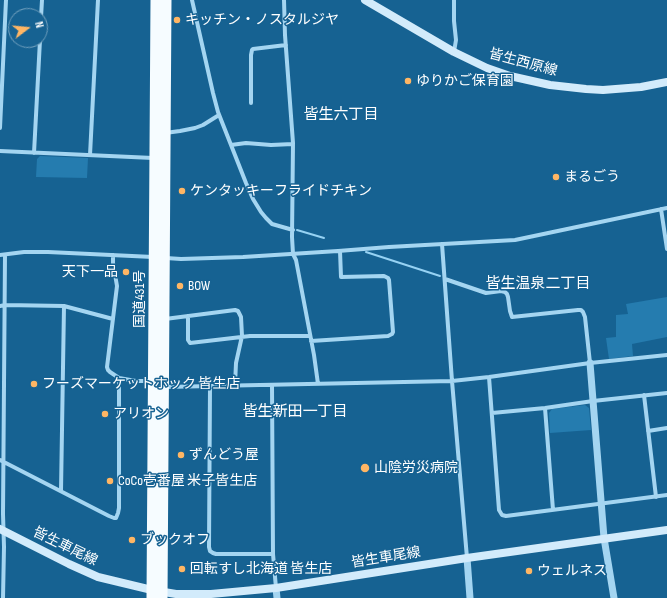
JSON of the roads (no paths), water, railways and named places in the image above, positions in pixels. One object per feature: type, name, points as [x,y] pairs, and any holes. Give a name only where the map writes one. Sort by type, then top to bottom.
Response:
[{"type":"highway","name":"国道431号","points":[[156,0],[155,158],[164,319],[164,388],[157,594]]},
{"type":"highway","name":"国道431号","points":[[157,594],[154,381],[165,133],[166,0]]},
{"type":"main road","name":"皆生西原線","points":[[365,0],[454,52],[487,68],[532,82],[563,87],[603,90],[641,87],[667,82]]},
{"type":"main road","name":"皆生車尾線","points":[[2,530],[98,577],[157,594],[211,594],[276,588],[467,558],[667,530]]},
{"type":"street","points":[[0,128],[6,0]]},
{"type":"street","points":[[90,155],[98,0]]},
{"type":"street","points":[[192,0],[219,115],[253,199],[261,212],[272,224],[293,230]]},
{"type":"street","points":[[284,0],[294,144],[293,254],[296,260],[312,341],[318,384]]},
{"type":"street","points":[[454,0],[456,40],[454,52]]},
{"type":"street","points":[[251,103],[252,50],[286,45]]},
{"type":"street","points":[[34,153],[40,48]]},
{"type":"street","points":[[165,133],[199,127],[219,115]]},
{"type":"street","points":[[231,145],[246,143],[271,145],[294,144]]},
{"type":"street","points":[[0,151],[155,158]]},
{"type":"street","points":[[1,598],[5,305],[2,255],[24,252],[48,252],[181,259],[293,254],[517,240],[667,208]]},
{"type":"street","points":[[661,209],[667,249]]},
{"type":"street","points":[[442,244],[470,598]]},
{"type":"street","points":[[312,341],[388,336],[393,332],[390,283],[388,278],[384,276],[341,278],[340,251]]},
{"type":"street","points":[[114,255],[113,263],[117,286],[107,367],[110,372],[119,378],[136,381],[154,381]]},
{"type":"street","points":[[445,279],[486,293],[505,292],[508,297],[512,317],[578,310],[583,312],[585,317],[590,363],[604,538],[614,598]]},
{"type":"street","points":[[0,306],[64,306],[113,319]]},
{"type":"street","points":[[61,491],[64,306]]},
{"type":"street","points":[[164,319],[237,310],[241,317],[242,336],[236,363],[235,385]]},
{"type":"street","points":[[188,316],[188,340],[190,343],[242,336],[310,336]]},
{"type":"street","points":[[164,388],[235,385],[452,381],[590,363],[667,355]]},
{"type":"street","points":[[489,377],[500,513],[506,516],[667,495]]},
{"type":"street","points":[[2,461],[112,518],[116,518],[118,516],[119,501],[119,378]]},
{"type":"street","points":[[272,385],[273,554],[276,598]]},
{"type":"street","points":[[210,386],[210,551],[216,554],[273,554]]},
{"type":"street","points":[[492,413],[545,408],[667,392]]},
{"type":"street","points":[[644,395],[656,497]]},
{"type":"street","points":[[545,408],[553,510]]},
{"type":"street","points":[[648,430],[667,428]]},
{"type":"waterway","points":[[297,230],[324,238]]},
{"type":"waterway","points":[[366,252],[440,276]]},
{"type":"place","name":"キッチン・ノスタルジヤ","points":[[177,20]]},
{"type":"place","name":"ゆりかご保育園","points":[[408,81]]},
{"type":"place","name":"まるごう","points":[[556,177]]},
{"type":"place","name":"ケンタッキーフライドチキン","points":[[182,191]]},
{"type":"place","name":"天下一品","points":[[126,272]]},
{"type":"place","name":"BOW","points":[[180,286]]},
{"type":"place","name":"フーズマーケットホック 皆生店","points":[[34,384]]},
{"type":"place","name":"アリオン","points":[[105,414]]},
{"type":"place","name":"ずんどう屋","points":[[181,455]]},
{"type":"place","name":"山陰労災病院","points":[[365,468]]},
{"type":"place","name":"CoCo壱番屋 米子皆生店","points":[[110,481]]},
{"type":"place","name":"ブックオフ","points":[[132,540]]},
{"type":"place","name":"回転すし北海道 皆生店","points":[[182,569]]},
{"type":"place","name":"ウェルネス","points":[[529,571]]},
{"type":"district","name":"皆生六丁目","points":[[341,115]]},
{"type":"district","name":"皆生温泉二丁目","points":[[538,284]]},
{"type":"district","name":"皆生新田一丁目","points":[[295,412]]}]
